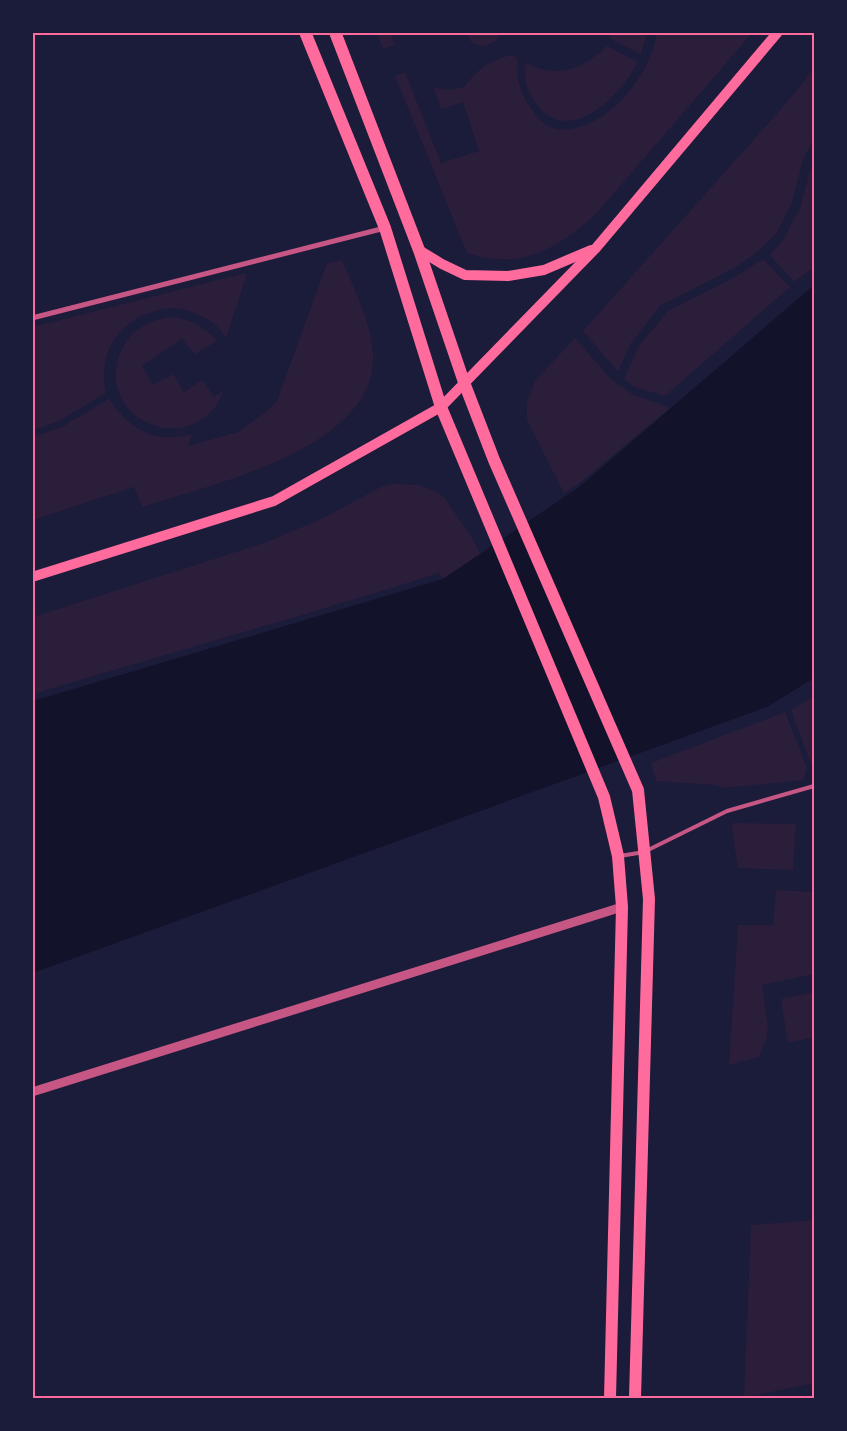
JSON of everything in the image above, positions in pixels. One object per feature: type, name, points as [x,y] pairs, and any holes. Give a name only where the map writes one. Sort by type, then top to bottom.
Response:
[{"type":"main road","points":[[305,32],[385,228],[441,407],[604,797],[618,856],[622,907],[610,1398]]},
{"type":"main road","points":[[335,32],[419,250],[465,385],[494,460],[638,790],[649,899],[635,1398]]},
{"type":"main road","points":[[32,577],[274,501],[441,407],[465,385],[596,248],[778,32]]},
{"type":"main road","points":[[419,250],[465,275],[508,276],[544,270],[596,248]]},
{"type":"street","points":[[32,318],[385,228]]},
{"type":"street","points":[[32,1092],[622,907]]},
{"type":"lane","points":[[618,856],[644,852],[727,811],[814,786]]},
{"type":"shaded area","points":[[377,33],[390,33],[395,45],[383,49]]},
{"type":"shaded area","points":[[466,33],[500,33],[498,38],[484,46],[472,43]]},
{"type":"shaded area","points":[[610,33],[647,33],[641,54],[609,38]]},
{"type":"shaded area","points":[[657,33],[752,33],[596,214],[567,237],[537,253],[521,258],[486,258],[467,253],[395,76],[405,72],[441,163],[479,151],[463,102],[441,109],[434,88],[451,90],[464,87],[485,66],[512,55],[517,58],[517,72],[521,91],[535,114],[550,127],[560,130],[569,129],[585,125],[600,118],[627,94],[647,64]]},
{"type":"shaded area","points":[[607,46],[638,62],[619,89],[592,113],[577,119],[562,121],[548,115],[535,102],[526,83],[525,62],[548,70],[569,69],[588,61]]},
{"type":"shaded area","points":[[814,69],[814,140],[804,157],[791,205],[776,234],[755,254],[734,268],[660,306],[631,343],[618,372],[583,331],[781,109]]},
{"type":"shaded area","points":[[814,157],[814,267],[794,282],[770,255],[783,240],[800,208]]},
{"type":"shaded area","points":[[763,259],[790,287],[665,396],[634,387],[624,379],[638,347],[668,311],[735,277]]},
{"type":"shaded area","points":[[342,260],[358,297],[371,336],[373,349],[373,361],[365,392],[345,418],[317,441],[282,459],[244,475],[142,507],[134,487],[33,520],[33,437],[62,427],[109,399],[126,419],[144,432],[166,437],[192,434],[188,446],[238,432],[266,412],[277,401],[327,263]]},
{"type":"shaded area","points":[[247,274],[226,338],[221,330],[210,321],[186,310],[166,309],[143,316],[131,322],[113,341],[105,365],[106,393],[57,422],[33,430],[33,327]]},
{"type":"shaded area","points":[[814,285],[814,678],[767,707],[33,973],[33,701],[443,579],[579,487]]},
{"type":"shaded area","points":[[173,317],[197,325],[217,341],[195,354],[182,339],[142,366],[153,385],[173,374],[184,392],[202,380],[214,397],[223,391],[212,411],[189,426],[180,428],[156,426],[136,416],[123,402],[117,384],[116,366],[122,348],[134,333],[151,322]]},
{"type":"shaded area","points":[[575,338],[610,378],[632,394],[670,408],[578,484],[564,493],[527,420],[527,402],[535,381]]},
{"type":"shaded area","points":[[393,484],[419,485],[435,491],[444,497],[474,541],[480,554],[443,579],[439,573],[33,694],[33,617],[264,543],[321,519],[381,487]]},
{"type":"shaded area","points":[[814,696],[814,768],[791,710]]},
{"type":"shaded area","points":[[785,712],[807,768],[803,780],[724,788],[716,785],[656,781],[651,763]]},
{"type":"shaded area","points":[[733,823],[796,824],[793,870],[738,868],[732,830]]},
{"type":"shaded area","points":[[776,890],[814,892],[814,974],[762,985],[768,1026],[767,1038],[759,1057],[729,1065],[738,925],[773,925]]},
{"type":"shaded area","points":[[814,992],[814,1037],[788,1043],[781,999]]},
{"type":"shaded area","points":[[814,1220],[814,1383],[752,1396],[752,1398],[744,1398],[751,1225]]}]
